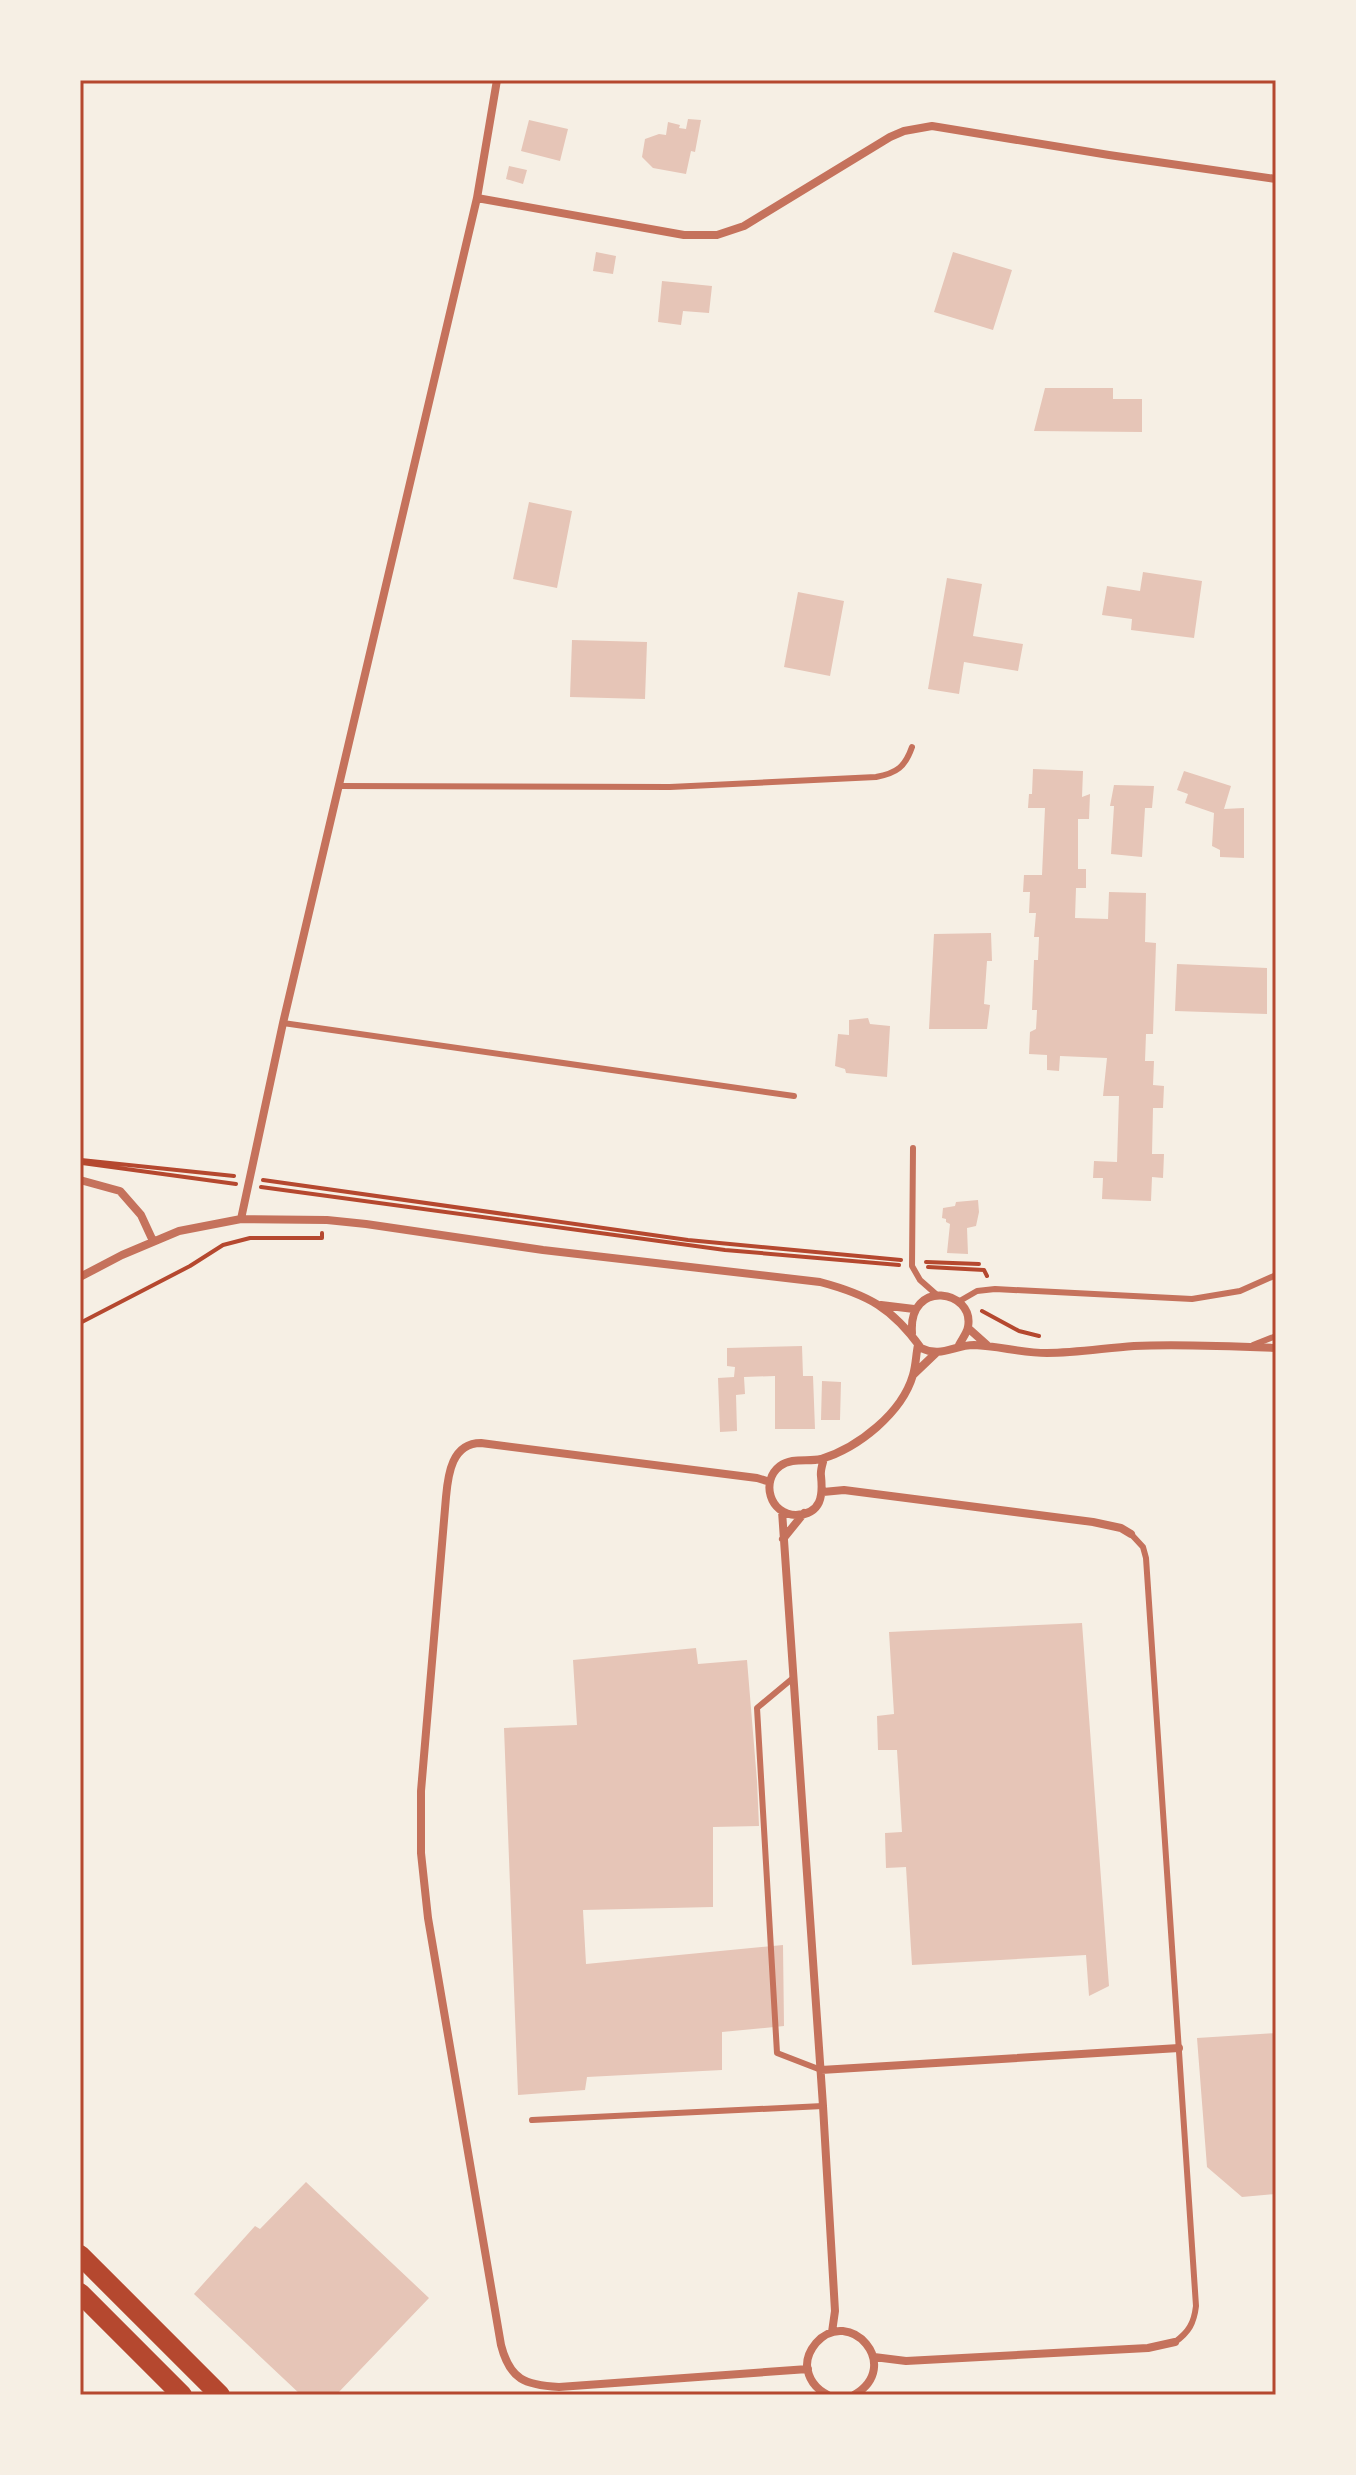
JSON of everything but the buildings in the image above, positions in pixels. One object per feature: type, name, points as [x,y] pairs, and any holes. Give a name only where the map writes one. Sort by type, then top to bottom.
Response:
[{"type":"main road","points":[[80,2255],[220,2395]]},
{"type":"main road","points":[[80,2293],[182,2395]]},
{"type":"street","points":[[241,1219],[283,1023],[477,198],[497,80]]},
{"type":"street","points":[[477,198],[684,235],[717,235],[744,226],[890,137],[932,126],[1276,179]]},
{"type":"street","points":[[80,1180],[120,1191],[141,1215],[153,1241]]},
{"type":"street","points":[[80,1277],[179,1231],[241,1219],[321,1220],[820,1282],[846,1289],[880,1305],[912,1333]]},
{"type":"street","points":[[959,1345],[968,1328],[965,1309],[952,1298],[937,1295],[920,1302],[914,1309],[912,1333],[921,1348],[936,1353],[944,1353],[959,1345],[987,1345],[1048,1353],[1151,1345],[1276,1348]]},
{"type":"street","points":[[880,1305],[914,1309]]},
{"type":"street","points":[[968,1328],[987,1345]]},
{"type":"street","points":[[913,1374],[918,1345]]},
{"type":"street","points":[[824,1458],[821,1477],[823,1492],[814,1508],[804,1513],[782,1511],[771,1498],[773,1473],[788,1462],[824,1458],[856,1444],[891,1414],[913,1374],[936,1353]]},
{"type":"street","points":[[770,1482],[481,1443],[473,1443],[461,1450],[451,1464],[446,1497],[421,1791],[421,1853],[430,1934],[508,2367],[528,2383],[559,2387],[808,2369]]},
{"type":"street","points":[[806,1462],[821,1477],[844,1490]]},
{"type":"street","points":[[823,1492],[844,1490],[1093,1522],[1121,1528],[1131,1534]]},
{"type":"street","points":[[782,1511],[821,2070],[835,2311],[832,2332]]},
{"type":"street","points":[[783,1539],[804,1513]]},
{"type":"street","points":[[821,2070],[1179,2048]]},
{"type":"street","points":[[835,2311],[843,2331]]},
{"type":"street","points":[[828,2395],[815,2386],[808,2369],[809,2354],[822,2337],[843,2331],[863,2339],[874,2357],[872,2379],[854,2395]]},
{"type":"street","points":[[874,2368],[906,2361],[1148,2348],[1175,2342]]},
{"type":"street","points":[[874,2357],[906,2361]]},
{"type":"lane","points":[[338,786],[670,787],[876,777],[894,774],[906,763],[912,747]]},
{"type":"lane","points":[[283,1023],[794,1096]]},
{"type":"lane","points":[[913,1148],[912,1264],[920,1280],[937,1295]]},
{"type":"lane","points":[[958,1302],[982,1290],[995,1289],[1192,1299],[1240,1291],[1276,1275]]},
{"type":"lane","points":[[1249,1347],[1276,1336]]},
{"type":"lane","points":[[1131,1534],[1143,1547],[1146,1558],[1196,2306],[1189,2330],[1175,2342]]},
{"type":"lane","points":[[793,1678],[757,1708],[777,2053],[821,2070]]},
{"type":"lane","points":[[532,2120],[823,2106]]},
{"type":"path","points":[[80,1161],[688,1240],[912,1264],[979,1264]]},
{"type":"path","points":[[249,1182],[320,1195],[725,1250],[984,1270],[995,1289]]},
{"type":"path","points":[[80,1323],[190,1266],[223,1245],[250,1238],[322,1238],[320,1195]]},
{"type":"path","points":[[982,1290],[980,1310],[1019,1331],[1040,1336]]}]
